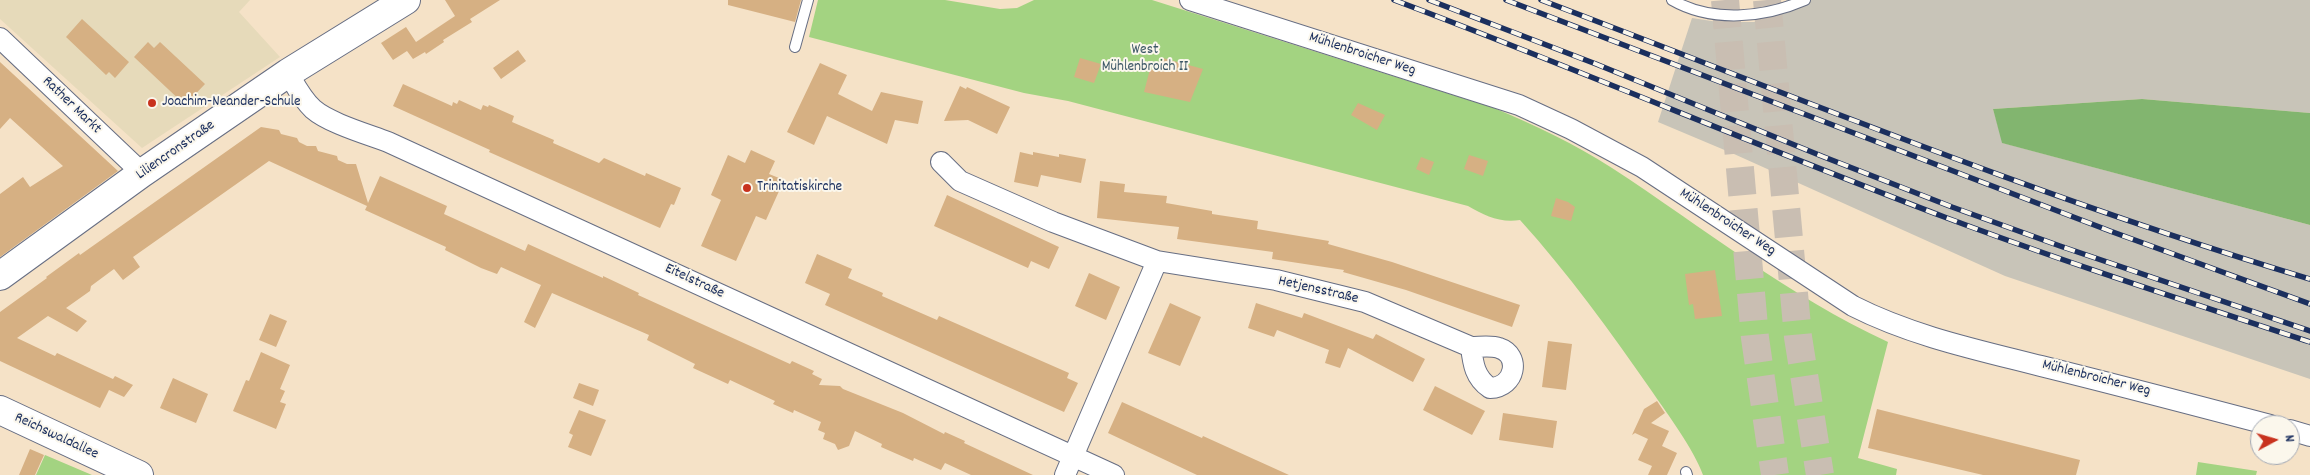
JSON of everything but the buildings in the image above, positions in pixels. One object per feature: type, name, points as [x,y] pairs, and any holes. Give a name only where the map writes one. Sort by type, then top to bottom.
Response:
[{"type":"main road","name":"Liliencronstraße","points":[[0,276],[142,173],[288,73],[406,0]]},
{"type":"main road","name":"Reichswaldallee","points":[[0,410],[139,475]]},
{"type":"street","name":"Mühlenbroicher Weg","points":[[1190,0],[1518,105],[1554,121],[1642,167],[1853,306],[1878,319],[1968,347],[2250,420]]},
{"type":"street","name":"Rather Markt","points":[[0,38],[142,173]]},
{"type":"street","name":"Eitelstraße","points":[[288,73],[300,93],[314,110],[342,124],[397,146],[1114,475]]},
{"type":"street","name":"Hetjensstraße","points":[[941,162],[960,181],[1053,222],[1157,261],[1276,280],[1364,302],[1471,348]]},
{"type":"street","points":[[1065,475],[1157,261]]},
{"type":"lane","points":[[795,47],[808,0]]},
{"type":"lane","points":[[1672,0],[1700,12],[1736,15],[1779,10],[1805,0]]},
{"type":"shaded area","name":"Joachim-Neander-Schule","points":[[0,0],[250,0],[239,12],[280,57],[142,148],[0,19]]},
{"type":"shaded area","points":[[1786,0],[2310,0],[2310,113],[2142,99],[1993,109],[2003,143],[2310,225],[2310,379],[2005,276],[1734,154],[1658,122],[1692,18],[1718,22],[1754,22],[1789,12]]},
{"type":"green space","name":"West Mühlenbroich II","points":[[818,0],[945,0],[1000,9],[1017,8],[1034,0],[1152,0],[1494,108],[1525,121],[1598,159],[1781,283],[1851,324],[1888,342],[1858,458],[1897,469],[1896,475],[1703,475],[1680,432],[1620,346],[1572,282],[1520,220],[1499,220],[1468,206],[1068,101],[1024,93],[809,37]]},
{"type":"green space","points":[[2142,99],[2310,113],[2310,225],[2002,143],[1993,109]]},
{"type":"green space","points":[[45,455],[92,475],[36,475]]},
{"type":"green space","points":[[2198,462],[2257,471],[2256,475],[2196,475]]},
{"type":"tunnel","points":[[1725,0],[1755,338],[1775,475]]},
{"type":"tunnel","points":[[1767,0],[1798,337],[1820,475]]},
{"type":"railway","points":[[1394,0],[1992,235],[2310,342]]},
{"type":"railway","points":[[1429,0],[1596,64],[1952,207],[2060,246],[2310,331]]},
{"type":"railway","points":[[1506,0],[2110,231],[2310,304]]},
{"type":"railway","points":[[1541,0],[2019,182],[2212,249],[2310,279]]},
{"type":"place","name":"Joachim-Neander-Schule","points":[[152,103]]},
{"type":"place","name":"Trinitatiskirche","points":[[747,188]]}]
